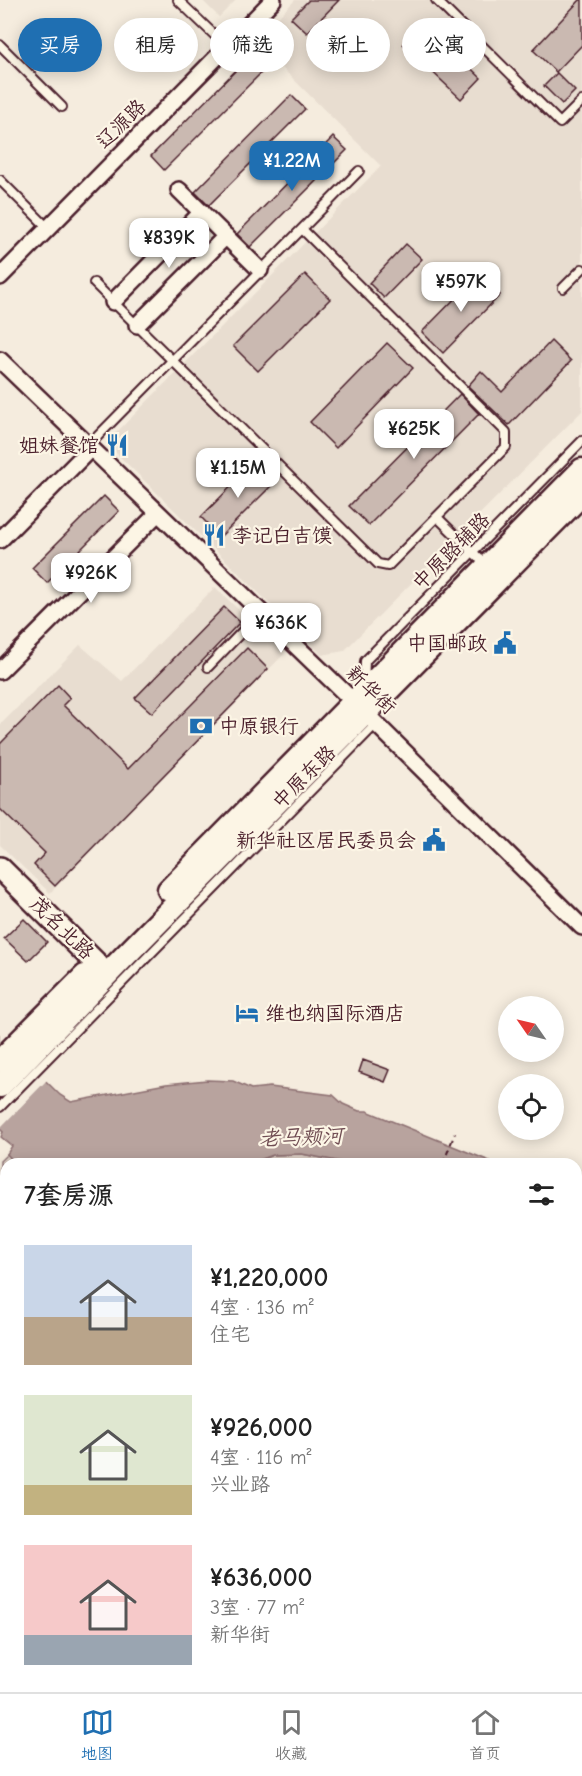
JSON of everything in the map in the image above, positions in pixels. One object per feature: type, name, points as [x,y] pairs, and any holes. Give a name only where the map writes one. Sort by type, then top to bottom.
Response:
[{"type":"main road","name":"中原东路","points":[[0,1086],[365,708],[480,559],[582,470]]},
{"type":"main road","name":"中原东路","points":[[0,1061],[29,1055],[98,963],[365,708],[582,494]]},
{"type":"street","name":"辽源路","points":[[255,18],[273,0]]},
{"type":"street","name":"辽源路","points":[[0,277],[210,64]]},
{"type":"street","points":[[179,190],[260,270]]},
{"type":"street","points":[[113,302],[202,212]]},
{"type":"street","points":[[137,325],[226,236]]},
{"type":"street","name":"新华街","points":[[0,360],[261,612],[365,708],[582,927]]},
{"type":"street","points":[[0,540],[90,447]]},
{"type":"street","points":[[0,671],[158,513]]},
{"type":"street","name":"茂名北路","points":[[0,868],[98,963]]},
{"type":"lane","points":[[178,0],[210,31]]},
{"type":"lane","points":[[436,0],[560,123],[582,101]]},
{"type":"lane","points":[[0,45],[62,107]]},
{"type":"lane","points":[[90,447],[172,360],[359,171]]},
{"type":"lane","points":[[0,180],[48,228]]},
{"type":"lane","points":[[94,283],[378,564],[388,566],[507,447],[506,432],[302,229]]},
{"type":"lane","points":[[563,288],[582,269]]},
{"type":"lane","name":"中原路辅路","points":[[480,559],[582,441]]},
{"type":"lane","points":[[437,517],[480,559]]},
{"type":"lane","points":[[208,667],[261,612]]},
{"type":"lane","points":[[0,1107],[29,1055]]},
{"type":"path","points":[[445,1158],[455,1133]]},
{"type":"shaded area","points":[[202,0],[236,0],[219,17]]},
{"type":"shaded area","points":[[295,0],[582,0],[582,411],[344,651],[322,655],[106,443],[381,166],[286,72],[294,72],[294,18],[277,18]]},
{"type":"shaded area","points":[[215,587],[284,654],[50,893],[0,845],[0,725],[80,645],[122,681]]},
{"type":"shaded area","points":[[302,1154],[322,1158],[265,1158],[273,1155]]},
{"type":"water","name":"老马颊河","points":[[0,1036],[60,1095],[71,1102],[166,1084],[207,1080],[233,1081],[251,1089],[270,1087],[333,1095],[343,1104],[359,1111],[367,1111],[482,1158],[322,1158],[302,1154],[273,1155],[265,1158],[11,1158],[7,1154],[12,1146],[1,1137],[3,1132],[0,1129]]},
{"type":"pier","points":[[0,1033],[48,1079],[0,1128]]},
{"type":"building","points":[[309,0],[339,0],[322,18],[306,18],[306,32],[294,21],[294,18],[291,18]]},
{"type":"building","points":[[582,0],[582,45],[556,72],[533,50]]},
{"type":"building","points":[[234,72],[262,72],[164,170],[151,156]]},
{"type":"building","points":[[433,72],[475,72],[481,78],[461,99]]},
{"type":"building","points":[[557,73],[575,91],[562,104],[544,86]]},
{"type":"building","points":[[291,95],[305,109],[209,205],[207,204],[195,192]]},
{"type":"building","points":[[333,137],[347,150],[250,247],[237,234]]},
{"type":"building","points":[[406,244],[422,259],[384,298],[369,283]]},
{"type":"building","points":[[305,274],[330,299],[258,371],[233,346]]},
{"type":"building","points":[[479,274],[500,295],[443,353],[422,332]]},
{"type":"building","points":[[551,341],[571,361],[509,425],[468,386],[481,371],[502,392]]},
{"type":"building","points":[[387,343],[413,368],[336,448],[310,422]]},
{"type":"building","points":[[460,394],[479,414],[369,525],[349,506]]},
{"type":"building","points":[[256,461],[276,481],[220,537],[201,517]]},
{"type":"building","points":[[104,496],[119,511],[47,583],[32,568]]},
{"type":"building","points":[[224,607],[240,622],[152,713],[135,698]]},
{"type":"building","points":[[247,648],[268,669],[55,886],[34,865],[45,853],[0,809],[0,744],[58,685],[70,698],[63,705],[128,769]]},
{"type":"building","points":[[24,919],[47,942],[28,961],[4,938]]},
{"type":"building","points":[[363,1060],[390,1070],[385,1082],[359,1072]]},
{"type":"place","name":"姐妹餐馆","points":[[117,445]]},
{"type":"place","name":"李记白吉馍","points":[[214,535]]},
{"type":"place","name":"中国邮政","points":[[505,643]]},
{"type":"place","name":"中原银行","points":[[201,726]]},
{"type":"place","name":"新华社区居民委员会","points":[[434,840]]},
{"type":"place","name":"维也纳国际酒店","points":[[247,1013]]}]
